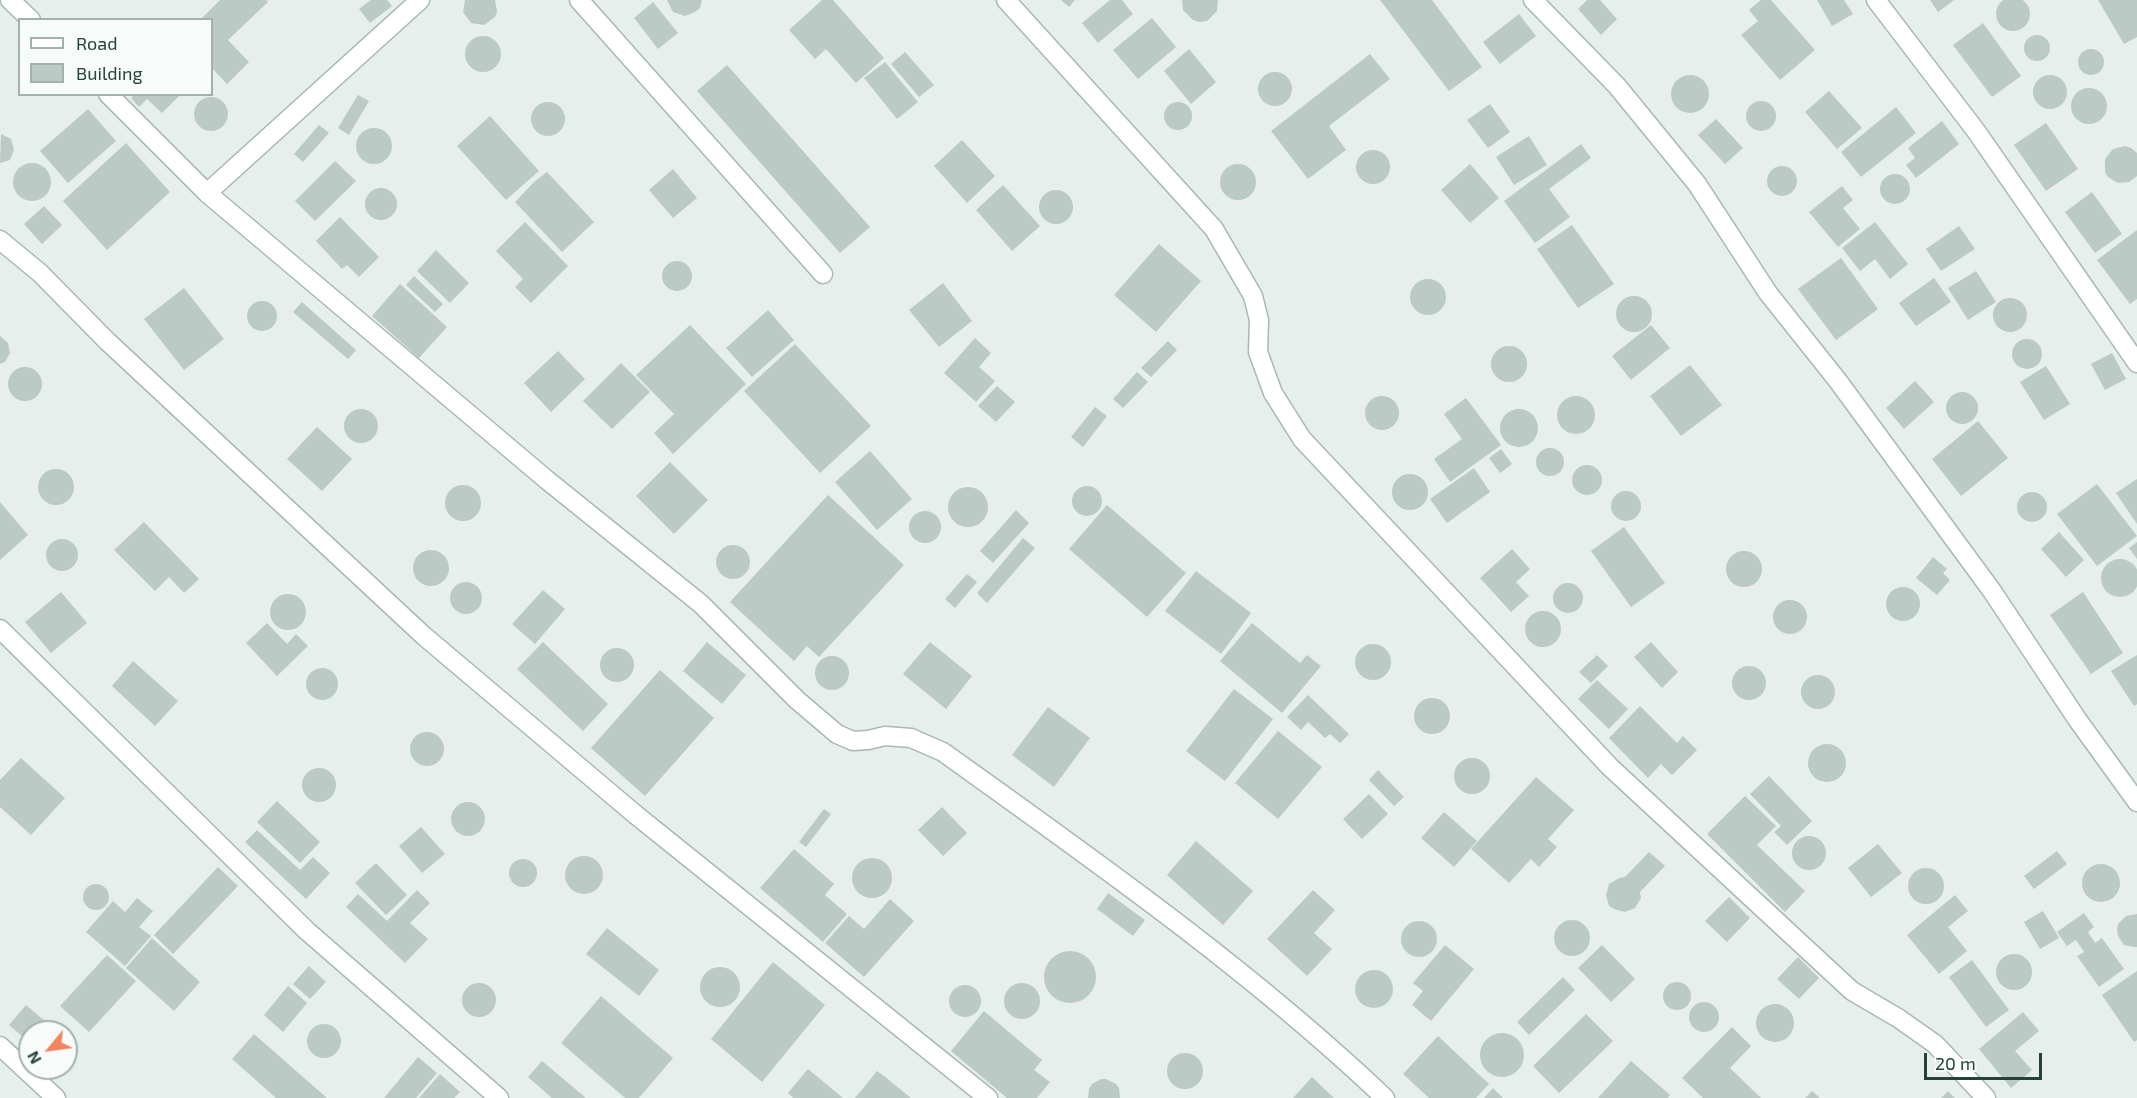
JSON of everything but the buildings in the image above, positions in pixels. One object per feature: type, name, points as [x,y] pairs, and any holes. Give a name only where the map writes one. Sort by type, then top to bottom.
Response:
[{"type":"street","points":[[10,0],[29,18]]},
{"type":"street","points":[[207,193],[420,0]]},
{"type":"street","points":[[579,0],[823,274]]},
{"type":"street","points":[[1006,0],[1214,229],[1252,296],[1259,320],[1258,352],[1273,393],[1302,439],[1610,767],[1852,991],[1898,1018],[1935,1044],[1986,1098]]},
{"type":"street","points":[[1533,0],[1617,86],[1697,184],[1768,293],[1838,381],[1985,582],[2077,719],[2137,802]]},
{"type":"street","points":[[1876,0],[1976,131],[2137,363]]},
{"type":"street","points":[[110,96],[207,193],[547,480],[701,604],[797,700],[837,734],[853,741],[885,736],[911,738],[943,752],[1130,887],[1311,1031],[1385,1098]]},
{"type":"street","points":[[0,240],[40,273],[107,341],[424,636],[636,815],[988,1098]]},
{"type":"street","points":[[0,629],[307,931],[499,1098]]},
{"type":"street","points":[[0,1046],[56,1098]]}]
